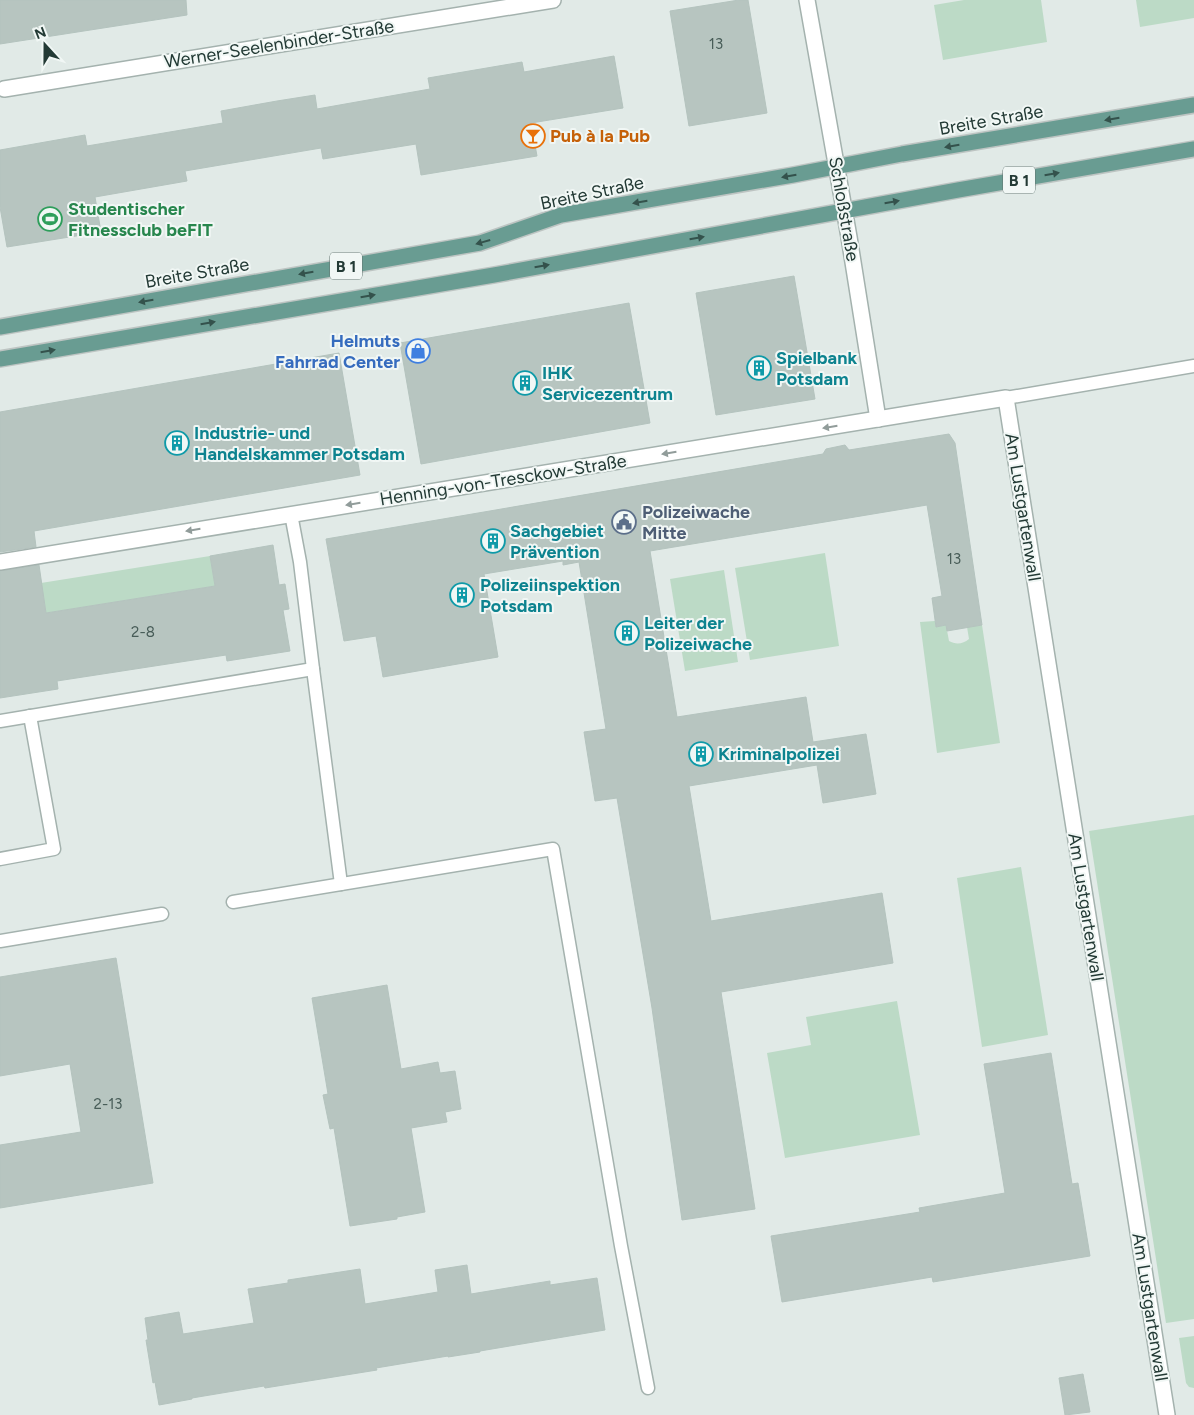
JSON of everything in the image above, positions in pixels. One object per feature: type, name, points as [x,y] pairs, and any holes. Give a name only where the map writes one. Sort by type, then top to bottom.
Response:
[{"type":"main road","name":"Breite Straße","points":[[0,326],[480,243],[561,215],[1194,105]]},
{"type":"main road","name":"B 1","points":[[0,359],[494,275],[1194,150]]},
{"type":"street","name":"Werner-Seelenbinder-Straße","points":[[2,89],[553,0]]},
{"type":"street","name":"Schloßstraße","points":[[807,0],[878,419]]},
{"type":"street","name":"Henning-von-Tresckow-Straße","points":[[0,562],[1006,398]]},
{"type":"street","name":"Am Lustgartenwall","points":[[1006,398],[1167,1415]]},
{"type":"lane","points":[[1006,398],[1194,366]]},
{"type":"lane","points":[[291,514],[300,562],[341,884]]},
{"type":"lane","points":[[0,721],[313,669]]},
{"type":"lane","points":[[0,859],[54,849],[30,716]]},
{"type":"lane","points":[[233,902],[552,850],[621,1246],[648,1388]]},
{"type":"lane","points":[[0,941],[162,914]]},
{"type":"green space","points":[[964,0],[1041,0],[1047,42],[943,60],[934,5]]},
{"type":"green space","points":[[1136,0],[1194,0],[1194,18],[1140,27]]},
{"type":"green space","points":[[825,553],[839,646],[750,660],[735,568]]},
{"type":"green space","points":[[210,556],[215,586],[46,613],[41,583]]},
{"type":"green space","points":[[724,570],[738,662],[685,671],[670,579]]},
{"type":"green space","points":[[935,621],[936,627],[946,625],[949,641],[957,643],[962,643],[969,639],[967,627],[982,625],[1000,743],[937,753],[920,622]]},
{"type":"green space","points":[[1194,815],[1194,1319],[1166,1323],[1089,831]]},
{"type":"green space","points":[[1021,867],[1048,1035],[982,1047],[957,878]]},
{"type":"green space","points":[[897,1001],[920,1135],[785,1158],[767,1053],[811,1045],[806,1017]]},
{"type":"green space","points":[[1194,1336],[1194,1388],[1189,1387],[1186,1383],[1179,1338]]},
{"type":"building","points":[[0,0],[186,0],[187,15],[0,44]]},
{"type":"building","points":[[748,0],[767,113],[689,126],[670,11]]},
{"type":"building","points":[[614,56],[623,108],[531,123],[537,156],[421,175],[416,144],[323,159],[321,148],[185,171],[187,181],[95,197],[101,232],[7,247],[0,207],[0,150],[85,135],[87,146],[223,123],[221,111],[277,101],[315,95],[317,109],[430,89],[428,78],[522,62],[524,72]]},
{"type":"building","name":"Spielbank Potsdam","points":[[794,276],[815,399],[716,415],[696,293]]},
{"type":"building","name":"IHK Servicezentrum","points":[[629,303],[650,423],[421,464],[400,343]]},
{"type":"building","name":"Industrie- und Handelskammer Potsdam","points":[[339,353],[360,475],[34,531],[36,547],[0,552],[0,412]]},
{"type":"building","points":[[949,434],[955,443],[982,625],[947,631],[946,625],[936,627],[932,598],[942,596],[927,505],[650,551],[677,717],[806,697],[813,742],[866,734],[876,794],[823,803],[817,765],[689,786],[711,921],[882,893],[893,963],[721,992],[755,1209],[682,1220],[652,1008],[617,798],[595,801],[584,732],[606,729],[579,562],[563,565],[563,561],[484,574],[498,657],[383,677],[376,636],[344,641],[326,539],[823,454],[826,449],[845,445],[849,450]]},
{"type":"building","points":[[273,545],[279,585],[285,584],[289,609],[283,610],[290,651],[227,661],[226,655],[57,681],[58,689],[0,698],[0,571],[39,565],[46,613],[215,586],[210,556]]},
{"type":"building","points":[[116,958],[153,1183],[0,1208],[0,1145],[81,1132],[70,1064],[0,1076],[0,977]]},
{"type":"building","points":[[387,985],[401,1069],[438,1062],[440,1073],[455,1071],[461,1109],[445,1112],[447,1122],[411,1128],[425,1212],[397,1217],[397,1219],[350,1226],[334,1128],[330,1129],[323,1095],[328,1094],[312,998]]},
{"type":"building","points":[[1051,1053],[1072,1184],[1078,1183],[1090,1256],[933,1282],[932,1277],[782,1302],[771,1236],[920,1212],[919,1208],[1005,1193],[984,1064]]},
{"type":"building","points":[[467,1265],[471,1294],[550,1281],[550,1285],[597,1278],[605,1330],[376,1368],[377,1370],[265,1388],[264,1386],[159,1405],[155,1382],[153,1383],[146,1340],[148,1340],[145,1318],[179,1312],[183,1334],[254,1323],[248,1289],[288,1283],[288,1280],[360,1269],[365,1304],[438,1292],[435,1270]]},
{"type":"building","points":[[1083,1374],[1090,1412],[1065,1415],[1059,1378]]},
{"type":"place","name":"Pub à la Pub","points":[[533,136]]},
{"type":"place","name":"Studentischer Fitnessclub beFIT","points":[[50,219]]},
{"type":"place","name":"Helmuts Fahrrad Center","points":[[418,351]]},
{"type":"place","name":"Spielbank Potsdam","points":[[759,368]]},
{"type":"place","name":"IHK Servicezentrum","points":[[525,383]]},
{"type":"place","name":"Industrie- und Handelskammer Potsdam","points":[[177,443]]},
{"type":"place","name":"Polizeiwache Mitte","points":[[624,522]]},
{"type":"place","name":"Sachgebiet Prävention","points":[[493,541]]},
{"type":"place","name":"Polizeiinspektion Potsdam","points":[[462,595]]},
{"type":"place","name":"Leiter der Polizeiwache","points":[[627,633]]},
{"type":"place","name":"Kriminalpolizei","points":[[701,754]]}]
